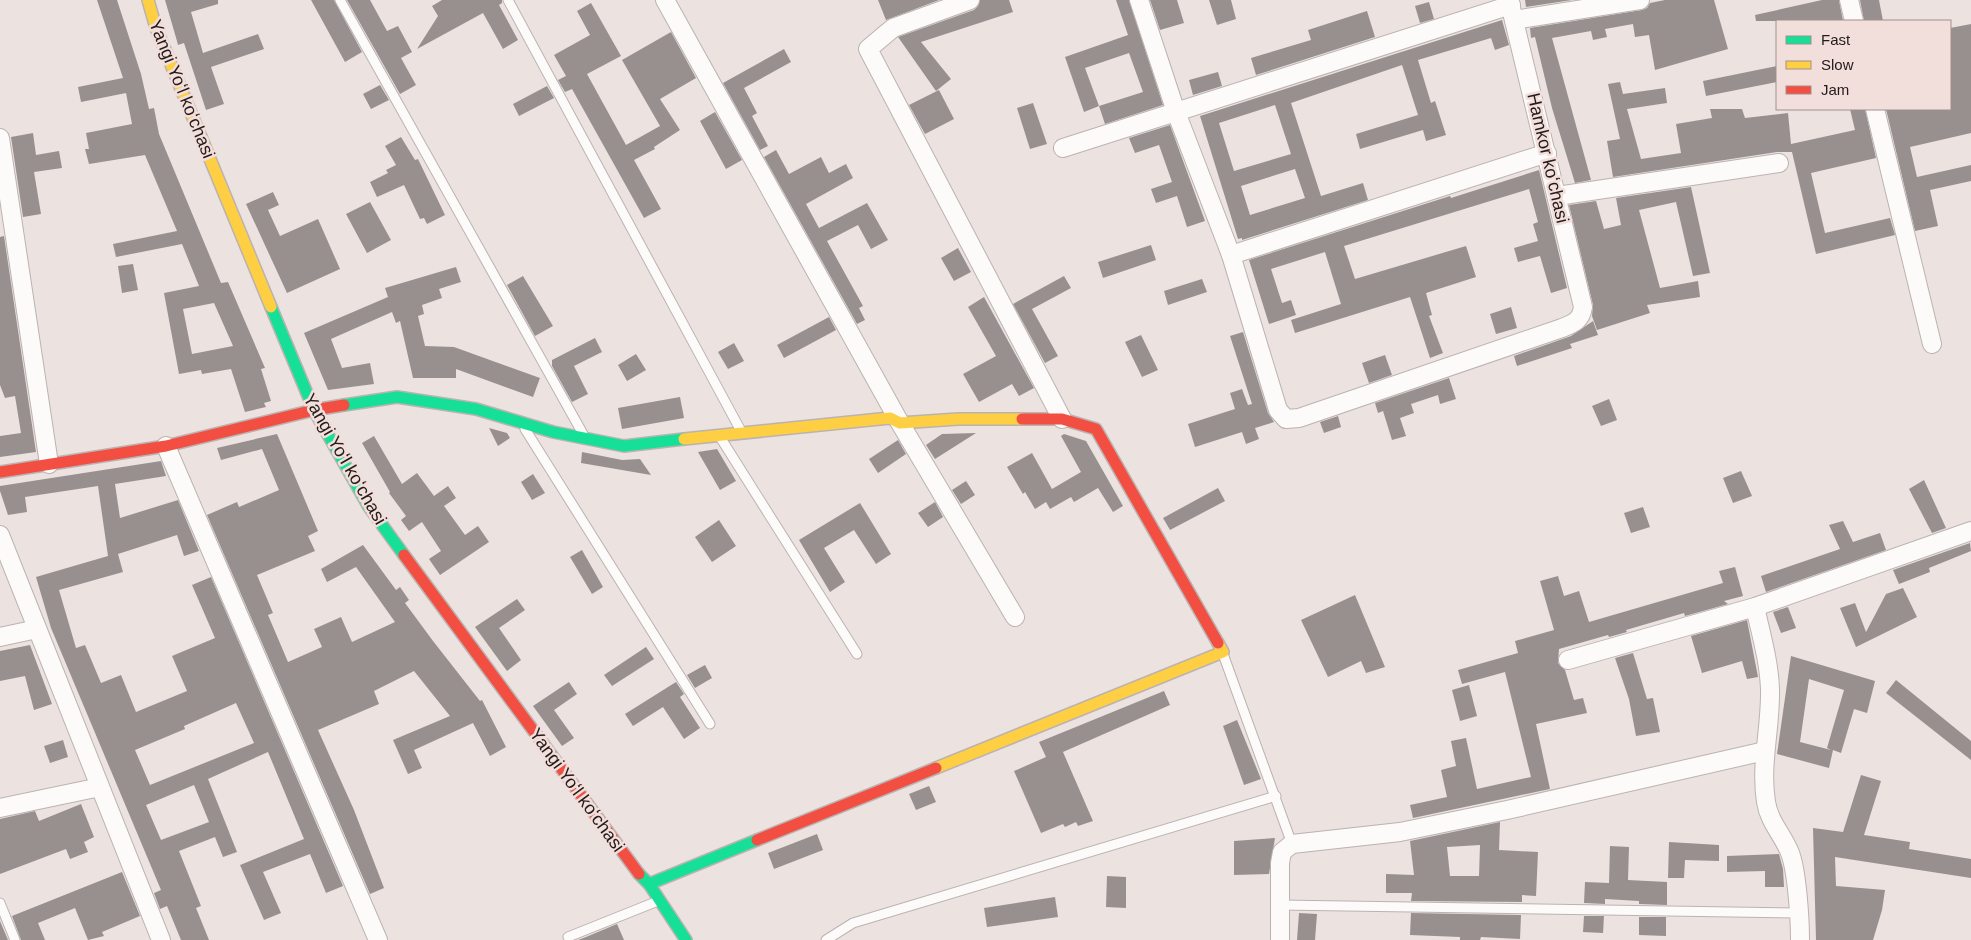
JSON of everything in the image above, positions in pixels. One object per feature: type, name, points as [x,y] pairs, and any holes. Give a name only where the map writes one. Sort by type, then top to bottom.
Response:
[{"type":"street","name":"Yangi Yoʻl koʻchasi","points":[[148,0],[156,28],[314,410],[369,507],[640,876],[649,884],[658,901],[686,940]]},
{"type":"street","points":[[665,0],[900,422],[1015,617]]},
{"type":"street","points":[[970,0],[893,28],[868,48],[1062,419]]},
{"type":"street","points":[[1139,0],[1176,112],[1230,255],[1547,153]]},
{"type":"street","points":[[1064,148],[1511,8],[1640,0]]},
{"type":"street","points":[[1849,0],[1854,20]]},
{"type":"street","name":"Hamkor koʻchasi","points":[[1230,255],[1278,410],[1286,420],[1299,418],[1575,323],[1581,316],[1583,307],[1511,8]]},
{"type":"street","points":[[1875,110],[1932,344]]},
{"type":"street","points":[[0,138],[48,464]]},
{"type":"street","points":[[1557,196],[1779,163]]},
{"type":"street","points":[[0,472],[166,446],[314,410],[397,398],[476,409],[521,422],[624,446],[718,434],[890,418],[900,422],[958,419],[1062,419],[1096,429],[1223,652],[649,884]]},
{"type":"street","points":[[166,446],[378,940]]},
{"type":"street","points":[[1568,660],[1755,606],[1971,531]]},
{"type":"street","points":[[0,535],[161,940]]},
{"type":"street","points":[[1755,606],[1767,659],[1770,689],[1763,776],[1766,804],[1773,825],[1791,854],[1799,913],[1800,940]]},
{"type":"street","points":[[0,637],[37,630]]},
{"type":"street","points":[[1280,940],[1279,875],[1282,852],[1292,844],[1410,830],[1507,810],[1765,751]]},
{"type":"street","points":[[0,808],[100,787]]},
{"type":"lane","points":[[340,0],[585,438]]},
{"type":"lane","points":[[508,0],[742,432]]},
{"type":"lane","points":[[521,422],[710,724]]},
{"type":"lane","points":[[718,434],[857,654]]},
{"type":"lane","points":[[1223,652],[1292,844]]},
{"type":"lane","points":[[826,940],[853,923],[1276,796]]},
{"type":"lane","points":[[568,937],[658,901]]},
{"type":"lane","points":[[0,904],[15,940]]},
{"type":"lane","points":[[1280,905],[1799,913]]},
{"type":"building","points":[[97,0],[117,0],[141,74],[149,109],[154,108],[159,134],[221,283],[228,282],[265,368],[261,369],[271,401],[264,403],[266,407],[245,412],[231,369],[202,374],[201,370],[179,374],[164,293],[199,286],[182,244],[116,257],[113,244],[177,231],[145,155],[89,164],[85,149],[89,149],[86,133],[132,124],[126,93],[81,102],[78,87],[123,78]],"holes":[[[214,303],[233,346],[192,354],[183,309]]]},
{"type":"building","points":[[165,0],[218,0],[218,4],[191,12],[203,53],[258,34],[264,49],[211,67],[224,104],[206,110],[184,43],[178,45]]},
{"type":"building","points":[[311,0],[334,0],[362,52],[345,62]]},
{"type":"building","points":[[347,0],[370,0],[387,31],[398,26],[412,52],[401,58],[416,85],[400,94]]},
{"type":"building","points":[[442,0],[502,0],[502,3],[499,5],[518,40],[503,49],[483,13],[417,49],[438,16],[432,6]]},
{"type":"building","points":[[878,0],[939,0],[886,20]]},
{"type":"building","points":[[980,0],[1009,0],[1013,12],[921,42],[951,79],[936,91],[898,37],[974,10]]},
{"type":"building","points":[[1116,0],[1129,0],[1163,105],[1105,124],[1099,106],[1084,112],[1065,57],[1128,35]],"holes":[[[1129,53],[1143,92],[1099,106],[1085,68]]]},
{"type":"building","points":[[1150,0],[1177,0],[1184,23],[1160,30]]},
{"type":"building","points":[[1209,0],[1231,0],[1236,19],[1217,25]]},
{"type":"building","points":[[1525,0],[1572,0],[1526,7]]},
{"type":"building","points":[[1665,0],[1714,0],[1728,49],[1655,70],[1649,35],[1635,37],[1633,24],[1605,29],[1607,37],[1593,40],[1591,31],[1552,38],[1591,180],[1575,183],[1552,108],[1535,37],[1531,38],[1530,28],[1642,10],[1647,8],[1650,3]]},
{"type":"building","points":[[1822,0],[1839,0],[1843,20],[1756,21],[1755,15]]},
{"type":"building","points":[[1860,0],[1879,0],[1883,20],[1864,20]]},
{"type":"building","points":[[1429,2],[1434,19],[1420,23],[1415,6]]},
{"type":"building","points":[[591,3],[621,56],[587,74],[626,145],[660,126],[622,60],[671,32],[696,78],[660,99],[680,130],[654,147],[655,149],[634,160],[661,209],[644,218],[572,89],[565,92],[558,80],[566,76],[554,55],[590,35],[577,11]]},
{"type":"building","points":[[1367,11],[1375,37],[1256,75],[1251,58],[1311,40],[1308,30]]},
{"type":"building","points":[[1502,20],[1509,45],[1495,50],[1491,38],[1418,60],[1431,103],[1435,101],[1446,135],[1426,141],[1423,130],[1360,149],[1356,134],[1418,115],[1402,65],[1291,103],[1321,196],[1363,183],[1368,200],[1242,240],[1242,238],[1238,239],[1200,116]],"holes":[[[1275,105],[1291,154],[1234,171],[1219,123]],[[1295,169],[1305,198],[1250,215],[1241,186]]]},
{"type":"building","points":[[1971,24],[1971,133],[1910,147],[1917,177],[1971,165],[1971,181],[1930,190],[1938,226],[1915,231],[1886,110],[1951,110],[1951,28]]},
{"type":"building","points":[[784,49],[791,62],[744,88],[757,113],[752,116],[768,146],[760,150],[723,83]]},
{"type":"building","points":[[1776,66],[1776,82],[1706,96],[1703,81]]},
{"type":"building","points":[[1218,72],[1222,86],[1193,95],[1189,80]]},
{"type":"building","points":[[1620,82],[1623,94],[1665,88],[1667,103],[1627,109],[1641,159],[1681,153],[1676,124],[1712,118],[1710,109],[1742,109],[1745,118],[1788,113],[1791,144],[1855,130],[1850,110],[1865,110],[1876,158],[1811,173],[1825,233],[1890,218],[1895,235],[1816,254],[1792,152],[1777,152],[1613,177],[1607,141],[1620,139],[1608,84]]},
{"type":"building","points":[[380,85],[389,100],[371,109],[363,94]]},
{"type":"building","points":[[547,86],[554,98],[519,116],[513,104]]},
{"type":"building","points":[[939,90],[954,119],[925,134],[909,105]]},
{"type":"building","points":[[1033,103],[1047,144],[1030,149],[1017,108]]},
{"type":"building","points":[[715,112],[742,160],[726,169],[700,121]]},
{"type":"building","points":[[1170,125],[1205,221],[1187,227],[1177,196],[1156,203],[1151,189],[1172,182],[1159,145],[1135,153],[1129,138]]},
{"type":"building","points":[[33,133],[36,155],[59,151],[62,168],[34,172],[41,214],[23,217],[11,137]]},
{"type":"building","points":[[401,137],[415,160],[418,159],[445,215],[427,224],[424,218],[420,219],[404,185],[377,197],[370,182],[388,173],[386,170],[396,165],[385,146]]},
{"type":"building","points":[[776,150],[789,174],[821,157],[829,173],[846,164],[853,178],[806,204],[819,228],[867,203],[888,240],[871,249],[858,225],[827,241],[863,306],[859,308],[865,320],[857,324],[764,157]]},
{"type":"building","points":[[1539,170],[1567,288],[1551,293],[1540,256],[1518,262],[1514,248],[1538,241],[1533,224],[1538,222],[1529,189],[1344,246],[1355,279],[1466,246],[1476,277],[1426,293],[1432,315],[1429,316],[1443,353],[1430,358],[1410,297],[1295,333],[1291,320],[1341,304],[1325,252],[1271,269],[1282,303],[1291,300],[1296,315],[1269,324],[1249,260],[1450,196],[1451,198]]},
{"type":"building","points":[[1691,187],[1710,273],[1693,276],[1676,202],[1639,210],[1660,288],[1698,281],[1700,297],[1647,305],[1650,313],[1597,330],[1592,316],[1593,305],[1569,205],[1596,201],[1604,229],[1621,225],[1616,198]]},
{"type":"building","points":[[273,192],[279,205],[268,210],[280,236],[318,219],[340,269],[287,293],[246,204]]},
{"type":"building","points":[[370,202],[391,240],[367,253],[346,214]]},
{"type":"building","points":[[4,236],[36,452],[0,457],[0,436],[21,433],[15,396],[5,398],[0,385],[0,237]]},
{"type":"building","points":[[1151,245],[1156,260],[1103,278],[1098,262]]},
{"type":"building","points":[[958,248],[971,272],[954,281],[941,258]]},
{"type":"building","points":[[133,264],[138,290],[122,293],[118,266]]},
{"type":"building","points":[[456,267],[461,282],[439,289],[442,298],[422,305],[424,314],[418,316],[425,346],[454,347],[540,378],[533,397],[456,369],[456,378],[413,378],[400,321],[396,323],[392,312],[331,339],[342,368],[370,363],[374,384],[328,390],[304,333],[388,297],[385,288]]},
{"type":"building","points":[[523,276],[553,326],[535,336],[507,285]]},
{"type":"building","points":[[1064,276],[1071,288],[1032,309],[1058,356],[1045,363],[1013,304]]},
{"type":"building","points":[[1202,279],[1207,292],[1168,305],[1164,291]]},
{"type":"building","points":[[984,297],[1034,388],[1019,396],[1012,384],[979,402],[963,374],[996,356],[968,307]]},
{"type":"building","points":[[1511,307],[1517,328],[1496,334],[1490,314]]},
{"type":"building","points":[[829,317],[836,330],[784,358],[777,345]]},
{"type":"building","points":[[1593,321],[1598,335],[1570,344],[1572,348],[1517,366],[1514,356],[1571,336]]},
{"type":"building","points":[[1243,332],[1268,413],[1274,422],[1255,428],[1259,439],[1246,444],[1242,432],[1195,447],[1188,424],[1235,409],[1230,393],[1242,389],[1248,405],[1252,404],[1230,336]]},
{"type":"building","points":[[1141,335],[1158,370],[1142,377],[1125,342]]},
{"type":"building","points":[[595,338],[602,352],[574,366],[588,394],[572,402],[552,366],[552,360]]},
{"type":"building","points":[[734,343],[744,361],[728,369],[718,352]]},
{"type":"building","points":[[636,354],[646,370],[627,381],[618,365]]},
{"type":"building","points":[[1385,355],[1392,375],[1369,383],[1362,363]]},
{"type":"building","points":[[1449,378],[1456,399],[1440,404],[1438,395],[1411,404],[1414,413],[1400,418],[1406,436],[1392,440],[1383,411],[1378,413],[1375,403]]},
{"type":"building","points":[[680,397],[684,418],[622,429],[618,408]]},
{"type":"building","points":[[1609,399],[1617,420],[1601,426],[1592,406]]},
{"type":"building","points":[[1338,416],[1341,427],[1324,433],[1320,422]]},
{"type":"building","points":[[489,428],[507,433],[510,438],[498,446]]},
{"type":"building","points":[[976,433],[935,459],[926,445],[942,434]]},
{"type":"building","points":[[277,434],[318,531],[308,536],[315,551],[257,575],[273,613],[268,615],[288,662],[322,647],[314,629],[341,617],[352,642],[395,622],[356,567],[327,582],[321,569],[363,545],[396,590],[400,587],[409,600],[405,603],[480,701],[482,700],[506,747],[490,756],[473,723],[414,750],[422,768],[408,774],[393,740],[450,716],[414,671],[374,691],[379,704],[318,730],[354,810],[384,888],[370,894],[207,515],[237,502],[239,507],[279,490],[262,449],[221,460],[217,448]]},
{"type":"building","points":[[1064,434],[1086,441],[1123,506],[1113,512],[1098,488],[1074,502],[1071,497],[1050,509],[1046,502],[1035,509],[1025,492],[1023,494],[1007,467],[1032,453],[1052,489],[1081,472],[1061,436]]},
{"type":"building","points":[[374,436],[402,484],[417,473],[434,496],[448,486],[456,498],[444,506],[465,535],[478,526],[489,542],[440,575],[429,559],[441,551],[422,522],[409,531],[401,520],[406,516],[389,493],[362,443]]},
{"type":"building","points":[[898,440],[906,454],[878,473],[869,459]]},
{"type":"building","points":[[717,449],[736,481],[720,490],[698,452]]},
{"type":"building","points":[[582,452],[622,460],[640,459],[651,475],[581,463]]},
{"type":"building","points":[[161,461],[166,476],[115,484],[120,518],[178,500],[199,551],[184,556],[177,535],[118,554],[123,572],[59,590],[76,648],[85,645],[101,683],[121,675],[136,712],[187,691],[172,656],[215,638],[192,585],[211,577],[343,886],[326,893],[310,854],[263,872],[281,913],[264,920],[240,865],[304,839],[268,752],[208,779],[237,852],[223,857],[215,837],[179,851],[201,906],[196,908],[209,940],[181,940],[167,906],[160,909],[154,893],[161,890],[51,628],[36,577],[108,556],[98,486],[25,497],[27,512],[8,515],[0,486]],"holes":[[[236,703],[254,743],[150,785],[135,750],[185,729],[184,726]],[[194,785],[209,822],[161,840],[146,805]]]},
{"type":"building","points":[[1741,471],[1752,496],[1733,503],[1723,478]]},
{"type":"building","points":[[533,474],[545,493],[532,500],[521,482]]},
{"type":"building","points":[[1924,480],[1946,528],[1932,533],[1909,489]]},
{"type":"building","points":[[966,481],[975,495],[961,504],[952,490]]},
{"type":"building","points":[[1218,488],[1225,501],[1170,530],[1163,518]]},
{"type":"building","points":[[935,502],[943,517],[928,527],[918,513]]},
{"type":"building","points":[[860,503],[891,554],[876,564],[854,530],[824,548],[845,582],[830,592],[799,540]]},
{"type":"building","points":[[1643,507],[1650,527],[1631,533],[1624,513]]},
{"type":"building","points":[[719,520],[736,546],[712,562],[695,537]]},
{"type":"building","points":[[1843,521],[1853,542],[1880,533],[1886,550],[1766,592],[1761,576],[1840,549],[1829,525]]},
{"type":"building","points":[[1970,543],[1971,551],[1929,568],[1930,572],[1899,584],[1893,570]]},
{"type":"building","points":[[582,550],[603,587],[592,594],[570,557]]},
{"type":"building","points":[[1735,567],[1743,596],[1724,601],[1728,604],[1685,616],[1684,613],[1626,630],[1627,632],[1609,637],[1608,635],[1559,649],[1558,663],[1565,670],[1574,700],[1583,698],[1587,713],[1536,724],[1550,789],[1413,818],[1410,805],[1447,797],[1441,770],[1456,766],[1451,741],[1466,738],[1477,789],[1531,777],[1505,672],[1462,684],[1458,670],[1518,653],[1515,641],[1554,630],[1540,581],[1558,576],[1564,596],[1579,591],[1589,622],[1723,583],[1719,571]]},
{"type":"building","points":[[1903,588],[1917,617],[1856,647],[1840,608],[1855,603],[1866,632],[1886,594]]},
{"type":"building","points":[[1355,595],[1385,667],[1366,673],[1361,661],[1328,677],[1301,620]]},
{"type":"building","points":[[517,599],[525,610],[499,628],[521,660],[507,671],[475,627]]},
{"type":"building","points":[[1788,607],[1796,628],[1781,633],[1773,612]]},
{"type":"building","points":[[1747,620],[1758,677],[1747,679],[1742,661],[1702,673],[1691,636]]},
{"type":"building","points":[[30,645],[52,704],[34,710],[25,676],[0,681],[0,651]]},
{"type":"building","points":[[646,647],[654,659],[612,686],[604,675]]},
{"type":"building","points":[[1633,653],[1647,699],[1653,698],[1660,732],[1636,736],[1629,699],[1615,658]]},
{"type":"building","points":[[1791,656],[1875,681],[1867,713],[1854,709],[1841,753],[1833,750],[1829,768],[1777,754]],"holes":[[[1809,679],[1844,690],[1827,748],[1831,750],[1800,742]]]},
{"type":"building","points":[[705,665],[712,678],[695,688],[687,675]]},
{"type":"building","points":[[1896,680],[1971,741],[1971,760],[1886,693]]},
{"type":"building","points":[[569,682],[577,694],[554,710],[574,738],[562,746],[533,706]]},
{"type":"building","points":[[676,682],[684,694],[680,697],[700,728],[684,739],[663,707],[633,726],[625,714]]},
{"type":"building","points":[[1469,685],[1477,716],[1460,721],[1452,690]]},
{"type":"building","points":[[1164,691],[1170,705],[1063,752],[1093,821],[1078,826],[1076,822],[1065,827],[1063,824],[1041,833],[1014,771],[1046,757],[1039,742]]},
{"type":"building","points":[[1237,720],[1261,779],[1244,785],[1223,726]]},
{"type":"building","points":[[63,740],[68,757],[50,763],[44,746]]},
{"type":"building","points":[[1861,775],[1881,781],[1864,835],[1910,842],[1909,849],[1971,859],[1971,878],[1835,857],[1836,886],[1885,890],[1882,910],[1873,940],[1816,940],[1813,828],[1843,832]]},
{"type":"building","points":[[929,786],[936,802],[916,810],[909,794]]},
{"type":"building","points":[[81,804],[94,837],[84,842],[88,852],[70,859],[66,849],[0,874],[0,819],[35,811],[39,821]]},
{"type":"building","points":[[1500,822],[1499,850],[1538,852],[1536,896],[1522,895],[1522,902],[1411,901],[1412,893],[1386,893],[1386,874],[1414,875],[1410,841]],"holes":[[[1480,845],[1479,876],[1450,876],[1447,847]]]},
{"type":"building","points":[[817,834],[823,850],[774,869],[768,853]]},
{"type":"building","points":[[1275,838],[1269,874],[1234,875],[1234,841]]},
{"type":"building","points":[[1669,842],[1719,845],[1719,861],[1685,860],[1684,878],[1668,878]]},
{"type":"building","points":[[1610,846],[1629,847],[1628,880],[1667,882],[1667,905],[1639,904],[1639,901],[1605,899],[1605,904],[1584,903],[1585,882],[1609,883]]},
{"type":"building","points":[[1779,854],[1783,869],[1784,887],[1765,887],[1765,871],[1727,872],[1727,856]]},
{"type":"building","points":[[122,872],[140,916],[102,932],[104,936],[88,940],[75,908],[38,923],[45,940],[21,940],[12,916]]},
{"type":"building","points":[[1107,876],[1126,877],[1126,908],[1106,907]]},
{"type":"building","points":[[1055,897],[1058,917],[987,927],[984,908]]},
{"type":"building","points":[[1299,913],[1317,914],[1315,940],[1297,940]]},
{"type":"building","points":[[1411,913],[1521,915],[1520,939],[1481,937],[1480,940],[1460,940],[1460,937],[1410,935]]},
{"type":"building","points":[[1584,916],[1604,916],[1603,933],[1583,932]]},
{"type":"building","points":[[1639,917],[1666,917],[1666,936],[1639,935]]},
{"type":"building","points":[[0,921],[8,940],[0,940]]},
{"type":"building","points":[[617,924],[624,940],[578,940],[586,937]]},
{"type":"traffic: fast","points":[[271,307],[314,410],[369,507],[404,555]]},
{"type":"traffic: fast","points":[[344,405],[397,397],[476,409],[553,432],[624,446],[684,439]]},
{"type":"traffic: fast","points":[[649,884],[757,840]]},
{"type":"traffic: fast","points":[[639,874],[649,884],[686,940]]},
{"type":"traffic: slow","points":[[148,0],[156,28],[271,307]]},
{"type":"traffic: slow","points":[[684,439],[890,418],[900,423],[958,419],[1022,419]]},
{"type":"traffic: slow","points":[[936,768],[1223,652],[1218,643]]},
{"type":"traffic: jam","points":[[0,472],[166,446],[314,410],[344,405]]},
{"type":"traffic: jam","points":[[1022,419],[1062,419],[1096,429],[1218,643]]},
{"type":"traffic: jam","points":[[404,555],[639,874]]},
{"type":"traffic: jam","points":[[757,840],[936,768]]}]
